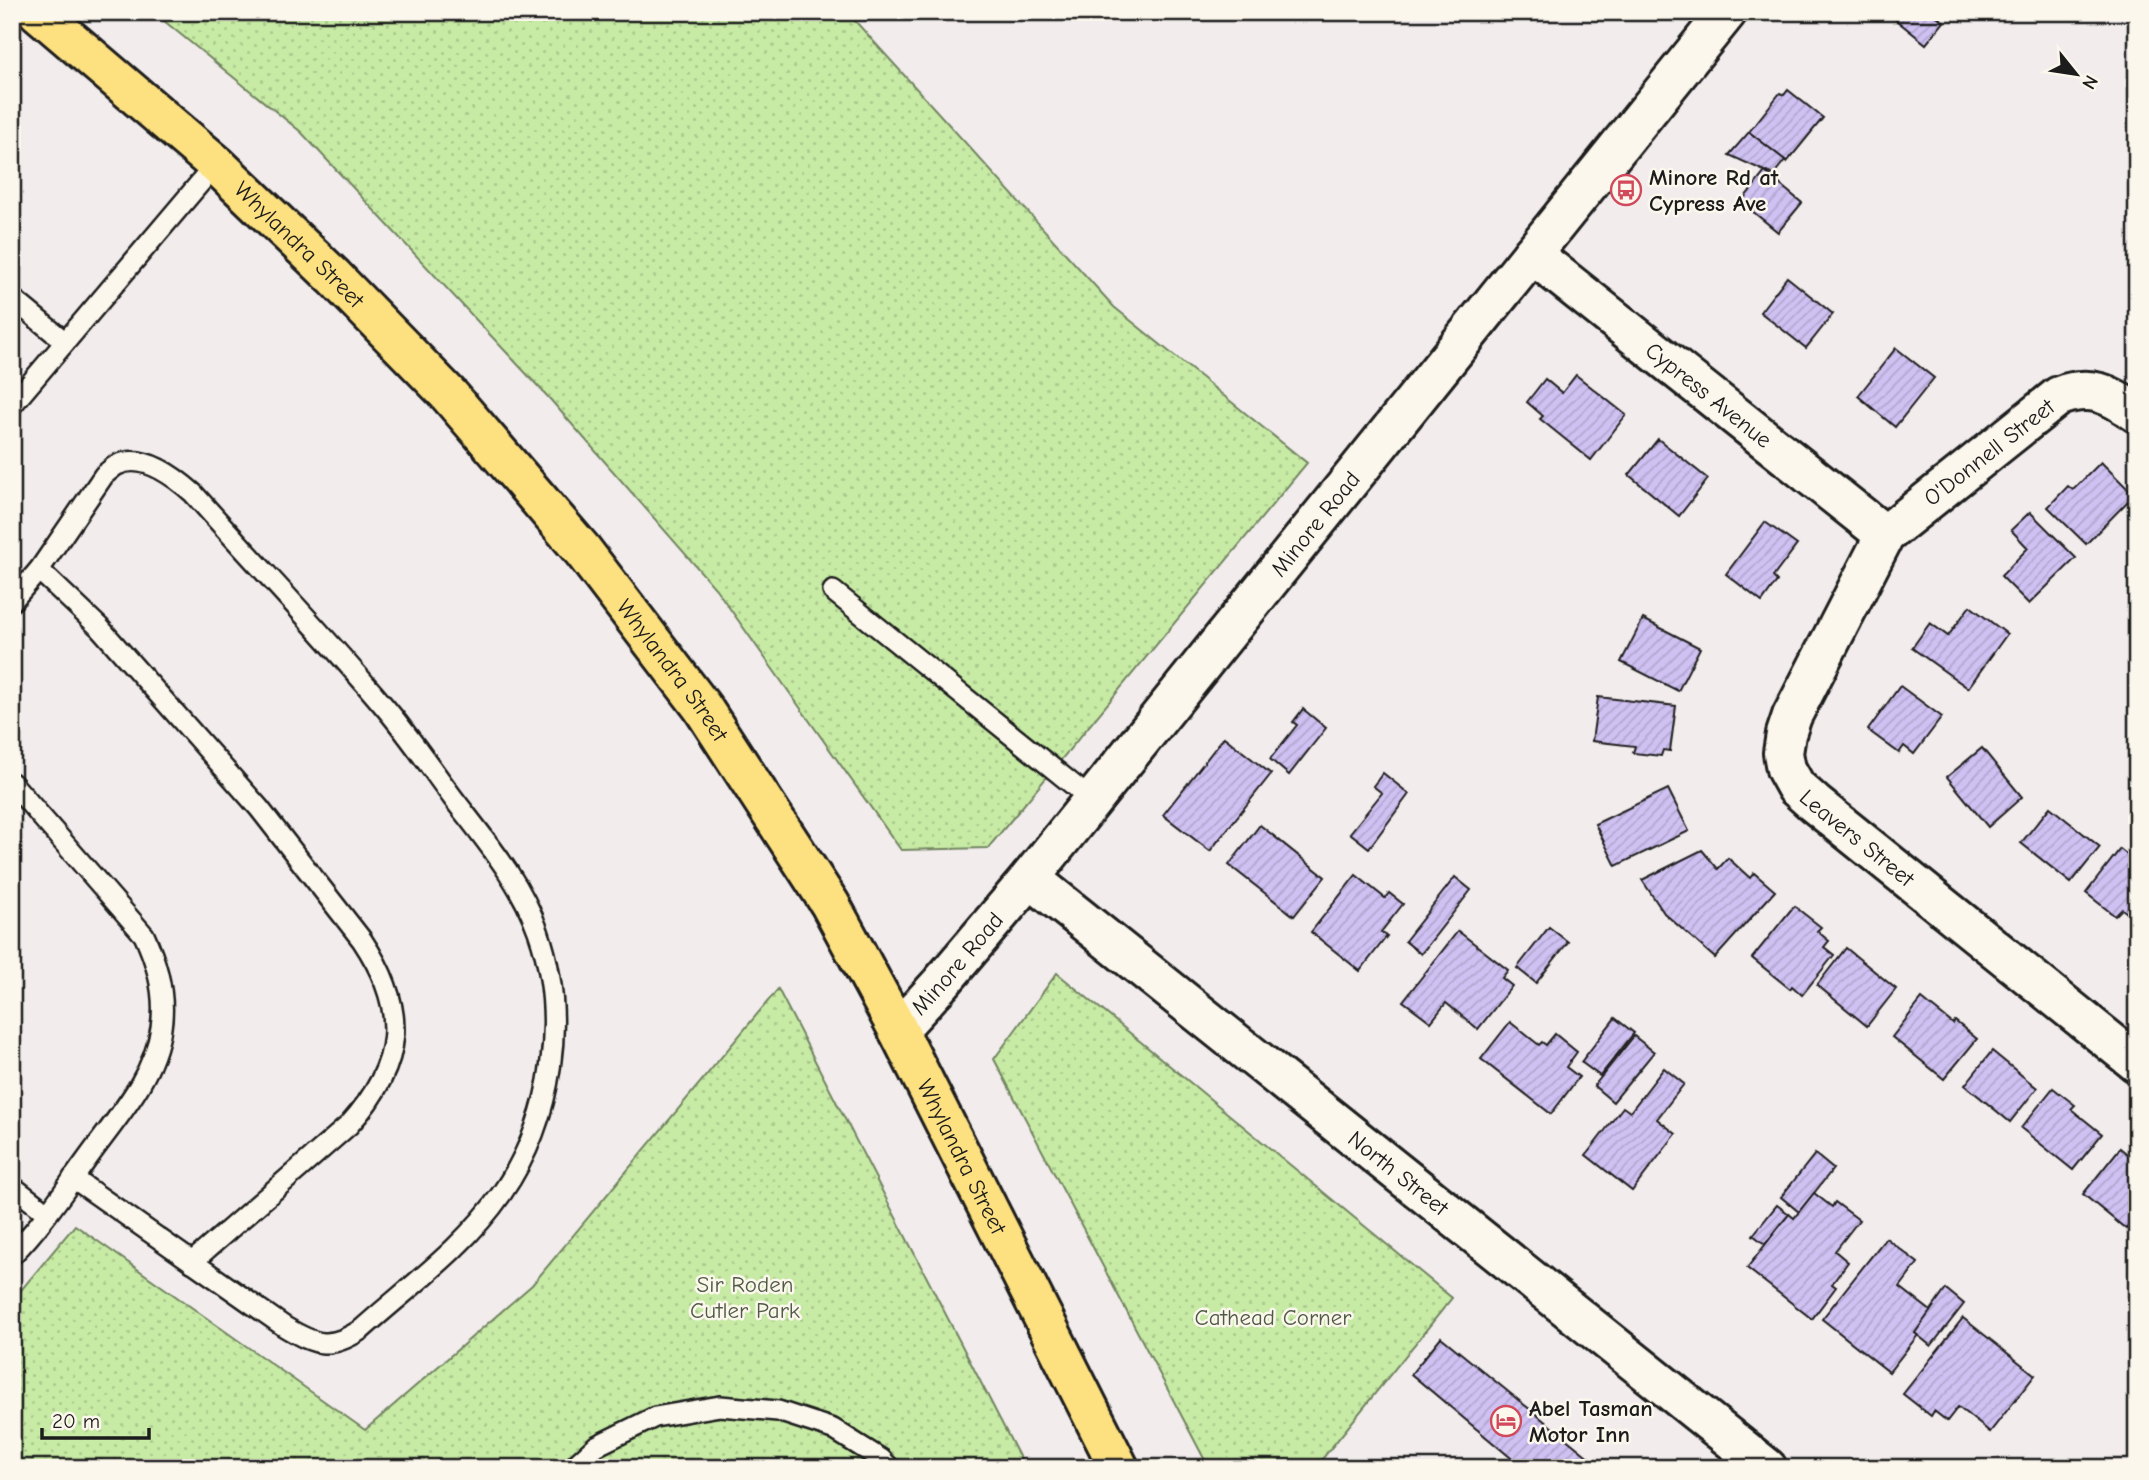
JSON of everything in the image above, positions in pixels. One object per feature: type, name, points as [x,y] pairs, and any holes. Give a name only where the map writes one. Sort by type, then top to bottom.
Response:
[{"type":"highway","name":"Whylandra Street","points":[[38,12],[216,164],[334,277],[449,395],[583,551],[702,707],[830,904],[898,1031],[1119,1468]]},
{"type":"street","name":"Minore Road","points":[[898,1031],[1030,878],[1727,12]]},
{"type":"street","name":"Cypress Avenue","points":[[1532,254],[1885,535]]},
{"type":"street","name":"O'Donnell Street","points":[[1885,535],[2059,396],[2078,389],[2098,392],[2137,413]]},
{"type":"street","name":"Leavers Street","points":[[1885,535],[1791,716],[1783,753],[1786,769],[1796,787],[1815,804],[2137,1063]]},
{"type":"street","name":"North Street","points":[[1030,878],[1767,1468]]},
{"type":"lane","points":[[12,405],[216,164]]},
{"type":"lane","points":[[12,298],[64,341]]},
{"type":"lane","points":[[12,601],[39,570],[104,475],[119,464],[146,464],[178,480],[384,706],[505,866],[538,931],[548,971],[553,1019],[551,1067],[542,1110],[524,1155],[503,1192],[474,1230],[362,1329],[347,1339],[332,1344],[301,1337],[73,1178]]},
{"type":"lane","points":[[39,570],[100,628],[259,808],[377,963],[395,1020],[393,1048],[386,1069],[368,1104],[349,1125],[192,1262]]},
{"type":"lane","points":[[833,591],[1092,800]]},
{"type":"lane","points":[[12,783],[144,935],[156,962],[162,995],[161,1028],[153,1058],[133,1094],[47,1213],[12,1255]]},
{"type":"lane","points":[[12,1186],[47,1213]]},
{"type":"lane","points":[[572,1468],[596,1446],[655,1417],[720,1406],[778,1411],[833,1429],[881,1459],[890,1468]]},
{"type":"green space","points":[[153,12],[847,12],[1114,307],[1307,463],[988,848],[901,850],[716,589],[549,398],[301,132]]},
{"type":"green space","name":"Cathead Corner","points":[[1057,973],[1452,1298],[1315,1468],[1209,1468],[994,1059]]},
{"type":"green space","name":"Sir Roden Cutler Park","points":[[778,989],[1025,1468],[12,1468],[12,1301],[75,1225],[365,1430],[532,1285]]},
{"type":"building","points":[[1886,12],[1932,12],[1944,22],[1926,44]]},
{"type":"building","points":[[1788,90],[1823,118],[1787,162],[1749,132],[1780,93],[1784,95]]},
{"type":"building","points":[[1749,132],[1785,160],[1773,175],[1729,155]]},
{"type":"building","points":[[1765,172],[1802,203],[1778,232],[1741,202]]},
{"type":"building","points":[[1787,277],[1833,314],[1806,348],[1760,312]]},
{"type":"building","points":[[1896,348],[1934,378],[1895,427],[1858,396]]},
{"type":"building","points":[[1576,375],[1626,415],[1591,460],[1540,419],[1543,416],[1527,402],[1545,379],[1562,393]]},
{"type":"building","points":[[1658,439],[1708,479],[1679,516],[1629,475]]},
{"type":"building","points":[[2101,462],[2134,495],[2086,544],[2048,507],[2068,486],[2073,490]]},
{"type":"building","points":[[2030,512],[2076,558],[2029,604],[2001,576],[2028,548],[2011,530]]},
{"type":"building","points":[[1765,522],[1797,545],[1773,577],[1777,581],[1762,602],[1726,574]]},
{"type":"building","points":[[1970,606],[2007,634],[1968,688],[1912,648],[1930,623],[1948,636]]},
{"type":"building","points":[[1643,619],[1700,648],[1678,691],[1621,662]]},
{"type":"building","points":[[1900,686],[1942,717],[1914,754],[1904,746],[1899,753],[1868,730]]},
{"type":"building","points":[[1598,697],[1676,706],[1670,751],[1663,750],[1661,756],[1633,753],[1635,746],[1592,741]]},
{"type":"building","points":[[1303,709],[1326,728],[1289,775],[1270,759],[1297,725],[1293,722]]},
{"type":"building","points":[[1224,737],[1271,774],[1210,851],[1163,815]]},
{"type":"building","points":[[1982,748],[2022,797],[1988,827],[1947,777]]},
{"type":"building","points":[[1383,773],[1409,794],[1369,848],[1350,833],[1382,793],[1373,786]]},
{"type":"building","points":[[1668,789],[1689,831],[1616,866],[1595,824]]},
{"type":"building","points":[[2050,807],[2100,847],[2071,883],[2021,843]]},
{"type":"building","points":[[1260,825],[1325,877],[1294,916],[1229,865]]},
{"type":"building","points":[[2120,849],[2137,863],[2137,909],[2131,916],[2122,909],[2115,916],[2086,893]]},
{"type":"building","points":[[1702,850],[1718,869],[1728,858],[1750,878],[1754,873],[1775,891],[1715,958],[1664,913],[1642,880]]},
{"type":"building","points":[[1356,875],[1385,898],[1389,893],[1403,904],[1381,932],[1387,936],[1360,971],[1311,932]]},
{"type":"building","points":[[1455,877],[1471,890],[1421,954],[1405,941]]},
{"type":"building","points":[[1794,906],[1821,927],[1817,931],[1829,941],[1824,947],[1834,955],[1802,995],[1792,986],[1790,989],[1752,958]]},
{"type":"building","points":[[1549,927],[1568,942],[1536,983],[1517,968]]},
{"type":"building","points":[[1458,931],[1508,970],[1502,978],[1512,986],[1478,1029],[1446,1003],[1431,1022],[1403,1001]]},
{"type":"building","points":[[1846,948],[1896,989],[1867,1026],[1817,985]]},
{"type":"building","points":[[1922,999],[1977,1039],[1944,1079],[1892,1037]]},
{"type":"building","points":[[1615,1018],[1634,1033],[1600,1076],[1581,1062]]},
{"type":"building","points":[[1510,1022],[1539,1045],[1542,1042],[1546,1045],[1555,1034],[1577,1052],[1566,1067],[1579,1077],[1551,1114],[1481,1059]]},
{"type":"building","points":[[1634,1036],[1654,1052],[1613,1102],[1594,1086]]},
{"type":"building","points":[[1992,1051],[2037,1088],[2010,1122],[1965,1085]]},
{"type":"building","points":[[1664,1068],[1684,1084],[1657,1119],[1676,1134],[1632,1191],[1586,1155],[1623,1107],[1630,1112]]},
{"type":"building","points":[[2053,1088],[2075,1105],[2071,1109],[2102,1134],[2073,1170],[2021,1128]]},
{"type":"building","points":[[2120,1148],[2137,1162],[2137,1216],[2126,1229],[2083,1194]]},
{"type":"building","points":[[1815,1154],[1833,1169],[1799,1212],[1781,1197]]},
{"type":"building","points":[[1814,1193],[1832,1207],[1835,1202],[1859,1220],[1835,1251],[1848,1262],[1832,1284],[1836,1287],[1812,1319],[1747,1268],[1789,1214],[1794,1218]]},
{"type":"building","points":[[1777,1205],[1789,1214],[1765,1244],[1753,1235]]},
{"type":"building","points":[[1886,1238],[1918,1263],[1900,1287],[1932,1312],[1889,1372],[1822,1319]]},
{"type":"building","points":[[1946,1289],[1964,1304],[1931,1346],[1915,1333]]},
{"type":"building","points":[[1963,1318],[2035,1375],[1990,1432],[1958,1407],[1947,1421],[1934,1411],[1931,1416],[1903,1394]]},
{"type":"building","name":"Abel Tasman Motor Inn","points":[[1441,1337],[1602,1468],[1523,1468],[1411,1374]]},
{"type":"place","name":"Minore Rd at Cypress Ave","points":[[1626,190]]},
{"type":"place","name":"Abel Tasman Motor Inn","points":[[1506,1421]]}]
